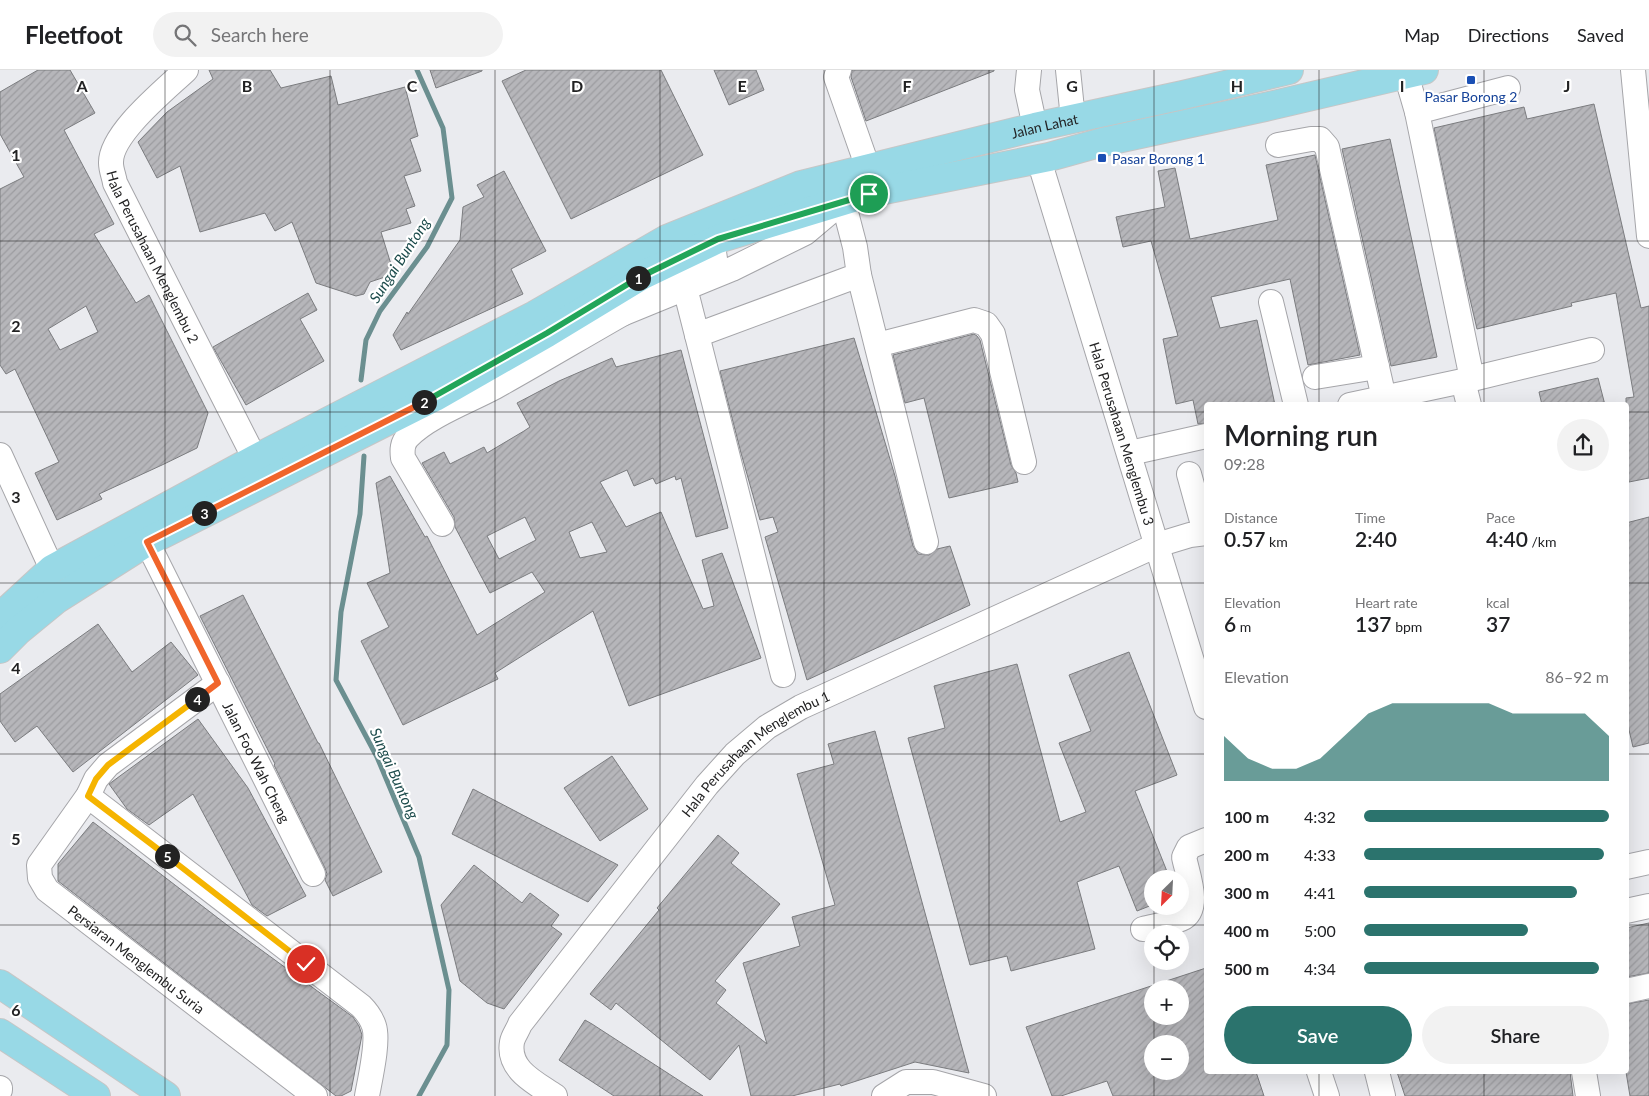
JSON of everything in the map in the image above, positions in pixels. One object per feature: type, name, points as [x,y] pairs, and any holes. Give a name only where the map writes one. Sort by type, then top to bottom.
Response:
[{"type":"main road","points":[[1143,104],[1152,96],[1207,70]]},
{"type":"main road","name":"Jalan Lahat","points":[[6,633],[52,569],[255,459],[535,314],[667,239],[801,185],[1035,127],[1143,104],[1253,72],[1289,70]]},
{"type":"main road","points":[[1039,160],[1042,154],[1048,150],[1070,141],[1233,100],[1242,94],[1253,72],[1273,87],[1288,88],[1364,70]]},
{"type":"main road","points":[[6,633],[147,542],[435,397],[547,333],[640,276],[718,239],[869,194],[931,180],[1039,160],[1103,142],[1415,72]]},
{"type":"main road","points":[[0,984],[166,1096]]},
{"type":"main road","points":[[0,1023],[12,1051]]},
{"type":"main road","points":[[0,1033],[12,1051],[43,1074],[86,1090]]},
{"type":"street","name":"Hala Perusahaan Menglembu 2","points":[[186,70],[129,126],[115,145],[111,162],[115,183],[255,459]]},
{"type":"street","points":[[839,70],[836,77],[868,168]]},
{"type":"street","points":[[1029,70],[1027,90],[1035,127]]},
{"type":"street","points":[[1068,70],[1073,119]]},
{"type":"street","points":[[1633,70],[1649,236]]},
{"type":"street","points":[[1415,72],[1418,112],[1467,380],[1469,402]]},
{"type":"street","points":[[1418,112],[1508,88]]},
{"type":"street","points":[[1278,146],[1311,139],[1320,140],[1327,147],[1384,398]]},
{"type":"street","name":"Hala Perusahaan Menglembu 3","points":[[1039,160],[1157,545],[1200,664],[1204,693]]},
{"type":"street","points":[[622,314],[732,269],[805,234],[843,201],[855,247],[859,274],[926,542]]},
{"type":"street","points":[[442,524],[403,458],[402,449],[404,441],[431,420],[495,387],[622,314],[665,284],[710,263],[714,258],[714,252],[695,250]]},
{"type":"street","points":[[697,335],[859,274]]},
{"type":"street","points":[[685,288],[783,675]]},
{"type":"street","points":[[1271,302],[1295,402]]},
{"type":"street","points":[[877,345],[974,320],[986,324],[993,334],[1024,462]]},
{"type":"street","points":[[1365,402],[1592,350]]},
{"type":"street","points":[[1315,377],[1377,367]]},
{"type":"street","points":[[1130,453],[1204,436]]},
{"type":"street","points":[[0,455],[6,484],[52,569]]},
{"type":"street","points":[[1189,474],[1204,529]]},
{"type":"street","name":"Hala Perusahaan Menglembu 1","points":[[555,1096],[523,1075],[513,1059],[512,1042],[520,1024],[707,785],[735,754],[767,727],[801,707],[1157,545],[1190,535],[1204,533]]},
{"type":"street","name":"Jalan Foo Wah Cheng","points":[[147,542],[313,874]]},
{"type":"street","name":"Persiaran Menglembu Suria","points":[[218,683],[108,765],[96,779],[88,796],[40,865],[40,878],[47,890],[315,1096]]},
{"type":"street","points":[[88,796],[361,1006],[370,1016],[375,1028],[367,1096]]},
{"type":"street","points":[[1143,929],[1183,918],[1190,911],[1192,895],[1184,857],[1189,847],[1204,841]]},
{"type":"street","points":[[1629,866],[1649,862]]},
{"type":"street","points":[[1629,910],[1649,906]]},
{"type":"street","points":[[1629,990],[1649,986]]},
{"type":"street","points":[[1320,1074],[1327,1096]]},
{"type":"street","points":[[1378,1074],[1383,1096]]},
{"type":"street","points":[[1584,1074],[1588,1096]]},
{"type":"street","points":[[884,1096],[906,1082],[933,1082],[984,1096]]},
{"type":"building","points":[[38,70],[70,70],[95,113],[64,130],[114,224],[94,234],[136,303],[149,295],[208,413],[197,448],[99,494],[102,499],[57,520],[35,473],[59,462],[15,369],[6,374],[0,365],[0,189],[24,177],[0,134],[0,92]],"holes":[[[86,306],[98,332],[60,350],[48,329]]]},
{"type":"building","points":[[209,70],[270,70],[281,88],[331,76],[338,105],[405,87],[418,136],[410,139],[421,171],[404,176],[415,206],[406,209],[411,223],[381,232],[394,274],[370,282],[364,294],[356,296],[316,283],[292,222],[275,231],[265,213],[200,232],[180,166],[157,178],[138,142],[167,112],[213,79]]},
{"type":"building","points":[[430,70],[482,70],[482,71],[436,88]]},
{"type":"building","points":[[526,70],[661,70],[703,155],[571,219],[502,81]]},
{"type":"building","points":[[714,70],[756,70],[764,90],[729,105]]},
{"type":"building","points":[[852,70],[994,71],[866,121],[851,77]]},
{"type":"building","points":[[1594,104],[1641,308],[1649,306],[1649,478],[1629,482],[1629,402],[1626,402],[1626,398],[1634,397],[1616,293],[1571,303],[1572,306],[1477,329],[1434,128],[1524,107],[1527,119]]},
{"type":"building","points":[[1390,139],[1437,357],[1391,366],[1342,149]]},
{"type":"building","points":[[1315,155],[1360,355],[1308,365],[1290,279],[1211,297],[1220,328],[1257,320],[1274,402],[1204,402],[1204,423],[1198,424],[1193,400],[1176,404],[1163,339],[1178,336],[1151,241],[1123,247],[1116,217],[1165,207],[1158,171],[1175,168],[1190,239],[1278,220],[1266,165]]},
{"type":"building","points":[[504,171],[546,251],[511,269],[523,294],[401,350],[393,335],[407,312],[408,314],[460,240],[463,207],[484,197],[477,185]]},
{"type":"building","points":[[308,293],[317,310],[300,319],[324,361],[246,405],[213,347]]},
{"type":"building","points":[[974,334],[980,340],[1011,465],[1016,473],[1018,482],[949,498],[924,398],[905,403],[893,355]]},
{"type":"building","points":[[854,338],[895,476],[913,546],[918,554],[929,555],[937,549],[950,546],[970,605],[807,680],[765,537],[778,532],[773,517],[760,520],[720,371]]},
{"type":"building","points":[[681,350],[728,528],[696,537],[681,478],[676,480],[675,476],[656,484],[653,478],[634,486],[627,470],[600,482],[626,527],[661,512],[703,609],[714,606],[702,560],[722,553],[761,658],[629,706],[593,611],[495,673],[498,679],[403,725],[361,641],[389,627],[367,583],[390,573],[376,483],[390,476],[425,537],[427,536],[477,635],[545,592],[532,572],[490,593],[455,527],[454,517],[422,463],[444,452],[450,464],[484,447],[487,453],[530,427],[517,403],[559,381],[612,358],[616,367]],"holes":[[[525,517],[536,540],[499,559],[487,536]],[[592,522],[607,552],[580,558],[569,532]]]},
{"type":"building","points":[[1598,378],[1604,402],[1541,402],[1539,392]]},
{"type":"building","points":[[1649,517],[1649,743],[1633,747],[1629,730],[1629,522]]},
{"type":"building","points":[[243,595],[319,743],[382,872],[333,896],[325,880],[327,874],[325,868],[200,616]]},
{"type":"building","points":[[98,624],[132,672],[171,642],[198,675],[73,772],[37,726],[15,742],[0,721],[0,694]]},
{"type":"building","points":[[1129,652],[1177,775],[1135,791],[1166,870],[1144,870],[1144,908],[1137,911],[1119,866],[1077,882],[1095,949],[1011,971],[1007,956],[970,965],[908,738],[945,728],[934,686],[1017,664],[1060,822],[1086,812],[1059,743],[1091,731],[1069,675]]},
{"type":"building","points":[[198,719],[248,788],[306,896],[267,916],[252,905],[193,794],[149,825],[127,809],[109,784]]},
{"type":"building","points":[[875,731],[969,1073],[915,1062],[841,1086],[840,1084],[792,1096],[751,1096],[739,1045],[710,1080],[616,1003],[611,1010],[590,994],[659,910],[657,908],[718,835],[739,853],[731,863],[780,904],[715,981],[726,990],[716,1003],[767,1044],[743,963],[800,946],[792,917],[835,905],[797,774],[834,764],[828,744]]},
{"type":"building","points":[[612,756],[648,809],[600,841],[564,788]]},
{"type":"building","points":[[473,789],[618,865],[588,902],[452,834]]},
{"type":"building","points":[[93,822],[227,925],[353,1017],[362,1035],[351,1091],[341,1096],[336,1096],[58,881],[58,864]]},
{"type":"building","points":[[474,865],[522,903],[530,893],[559,915],[551,926],[562,934],[504,1009],[487,1003],[460,981],[441,905]]},
{"type":"building","points":[[1649,923],[1649,973],[1629,976],[1629,927]]},
{"type":"building","points":[[1204,969],[1204,1074],[1257,1074],[1264,1096],[1113,1096],[1107,1081],[1061,1096],[1052,1096],[1026,1027],[1144,988],[1144,1025],[1189,1025],[1189,980],[1169,980]]},
{"type":"building","points":[[1649,1000],[1649,1096],[1630,1096],[1626,1074],[1629,1074],[1629,1003]]},
{"type":"building","points":[[585,1020],[703,1096],[614,1096],[559,1060]]},
{"type":"building","points":[[1398,1074],[1570,1074],[1573,1096],[1405,1096]]},
{"type":"waterway","name":"Sungai Buntong","points":[[361,380],[366,340],[380,311],[427,247],[452,198],[443,128],[417,70]]},
{"type":"waterway","name":"Sungai Buntong","points":[[364,456],[360,514],[341,612],[336,680],[377,757],[419,857],[449,990],[447,1045],[419,1096]]},
{"type":"place","name":"Pasar Borong 2","points":[[1471,80]]},
{"type":"place","name":"Pasar Borong 1","points":[[1102,158]]},
{"type":"route","points":[[306,964],[88,796],[96,779],[108,765],[218,683],[147,542],[435,397],[547,333],[640,276],[718,239],[869,194]]}]
